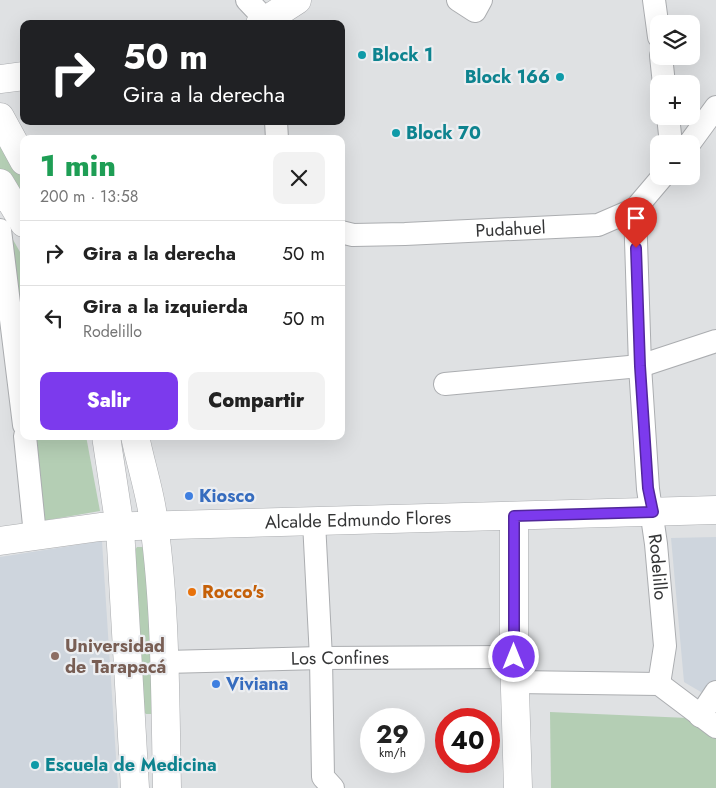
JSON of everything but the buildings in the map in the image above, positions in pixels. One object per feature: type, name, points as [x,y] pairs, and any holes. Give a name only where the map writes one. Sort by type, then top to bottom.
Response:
[{"type":"street","points":[[247,0],[262,20]]},
{"type":"street","points":[[268,20],[296,0]]},
{"type":"street","points":[[654,0],[656,15]]},
{"type":"street","points":[[0,79],[20,76]]},
{"type":"street","points":[[696,135],[716,107]]},
{"type":"street","points":[[0,118],[20,154]]},
{"type":"street","points":[[0,183],[20,216]]},
{"type":"street","name":"Pudahuel","points":[[345,233],[353,235],[405,234],[598,225],[635,209],[655,185]]},
{"type":"street","name":"Rodelillo","points":[[635,209],[640,366],[648,488],[653,512],[665,646],[659,684]]},
{"type":"street","points":[[0,230],[20,392]]},
{"type":"street","points":[[445,384],[640,366],[716,342]]},
{"type":"street","points":[[25,440],[36,535]]},
{"type":"street","points":[[107,440],[120,528],[135,788]]},
{"type":"street","points":[[136,440],[152,509],[154,526],[165,662],[167,788]]},
{"type":"street","name":"Alcalde Edmundo Flores","points":[[0,542],[36,535],[100,527],[120,528],[716,510]]},
{"type":"street","points":[[514,516],[518,788]]},
{"type":"street","points":[[314,522],[321,658],[324,778],[333,788]]},
{"type":"street","name":"Los Confines","points":[[165,662],[321,658],[515,670]]},
{"type":"street","points":[[515,670],[659,684],[708,721],[716,692]]},
{"type":"street","points":[[131,725],[166,724]]},
{"type":"shaded area","points":[[716,537],[716,680],[706,695],[684,682],[671,538]]},
{"type":"shaded area","name":"Universidad de Tarapacá","points":[[102,541],[118,788],[0,788],[0,557]]},
{"type":"green space","points":[[0,139],[20,173],[20,204],[0,171]]},
{"type":"green space","points":[[4,224],[20,252],[20,345]]},
{"type":"green space","points":[[32,440],[87,440],[100,511],[42,521]]},
{"type":"green space","points":[[137,547],[146,547],[153,714],[146,714],[141,709],[132,554]]},
{"type":"green space","points":[[550,712],[688,718],[716,737],[716,788],[551,788]]},
{"type":"place","name":"Block 1","points":[[362,55]]},
{"type":"place","name":"Block 166","points":[[560,77]]},
{"type":"place","name":"Block 70","points":[[396,133]]},
{"type":"place","name":"Kiosco","points":[[189,496]]},
{"type":"place","name":"Rocco's","points":[[192,592]]},
{"type":"place","name":"Universidad de Tarapacá","points":[[55,656]]},
{"type":"place","name":"Viviana","points":[[216,684]]},
{"type":"place","name":"Escuela de Medicina","points":[[35,765]]},
{"type":"route","points":[[514,657],[514,516],[653,512],[648,488],[640,366],[636,248]]}]
